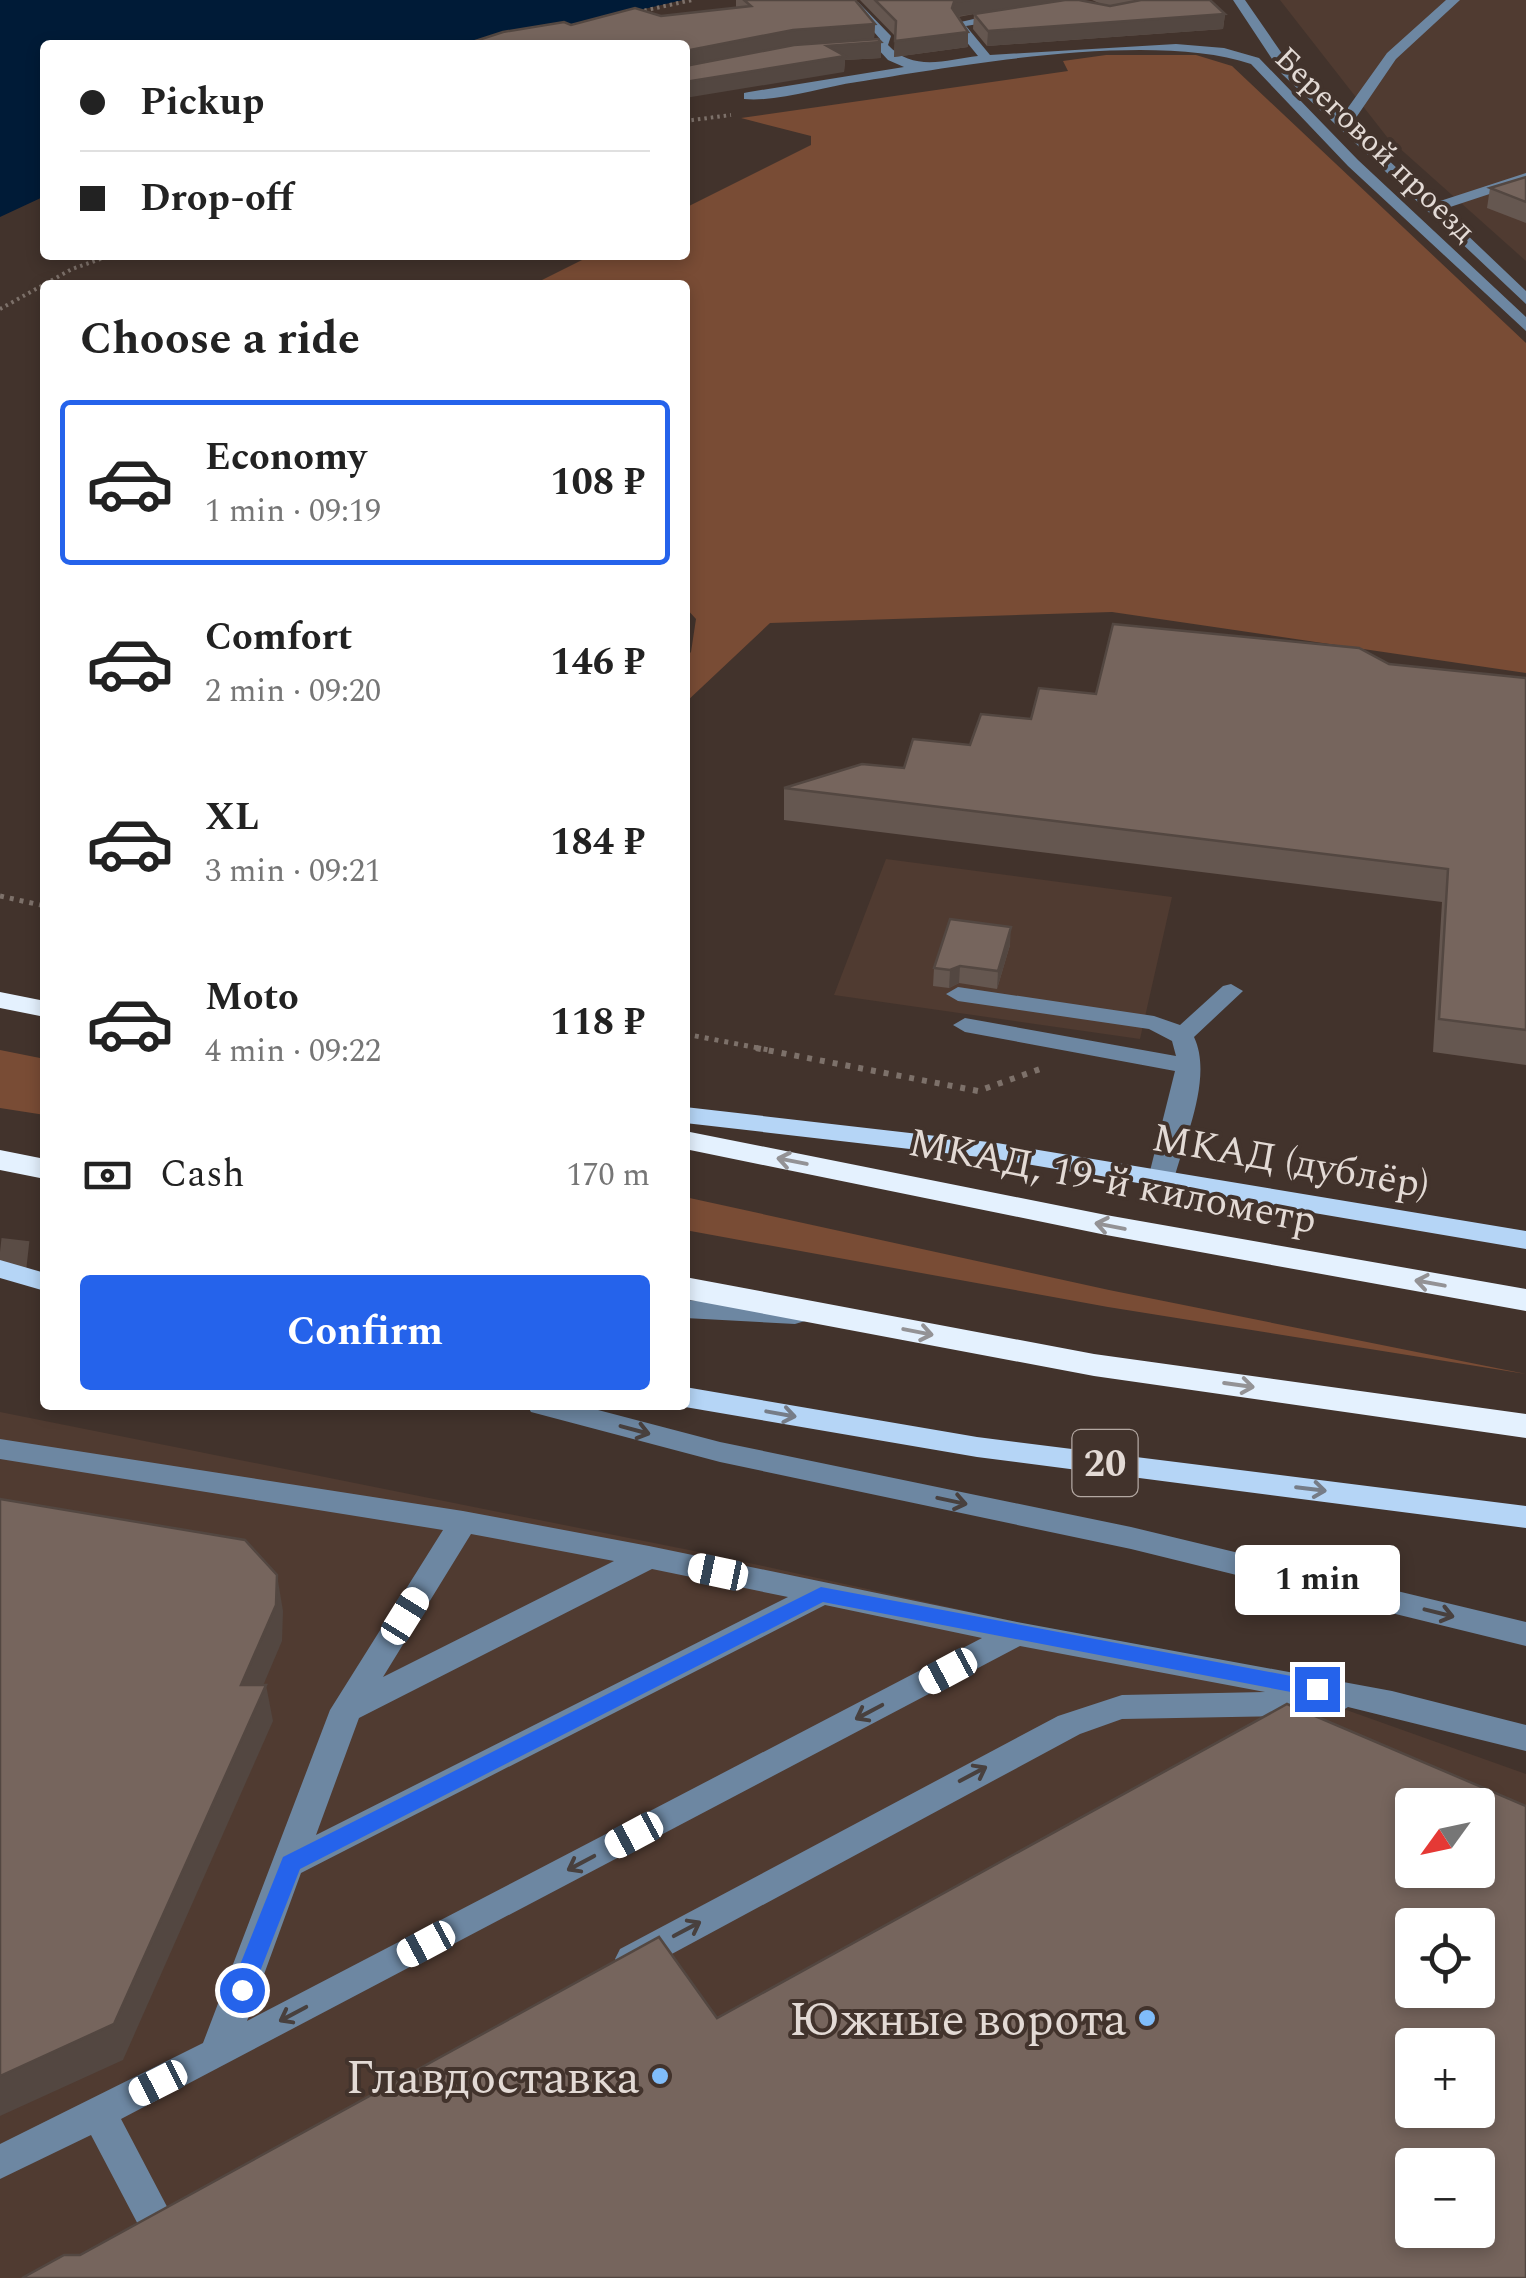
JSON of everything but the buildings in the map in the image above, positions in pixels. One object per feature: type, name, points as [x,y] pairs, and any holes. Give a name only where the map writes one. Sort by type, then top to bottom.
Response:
[{"type":"highway","points":[[0,1000],[40,1008]]},
{"type":"highway","name":"МКАД, 19-й километр","points":[[690,1141],[1106,1225],[1526,1300]]},
{"type":"highway","points":[[0,1160],[40,1168]]},
{"type":"highway","points":[[690,1289],[1094,1365],[1526,1426]]},
{"type":"main road","name":"МКАД (дублёр)","points":[[690,1117],[997,1151],[1526,1240]]},
{"type":"main road","points":[[0,1269],[40,1281]]},
{"type":"main road","name":"20","points":[[690,1398],[977,1447],[1526,1517]]},
{"type":"street","points":[[1240,0],[1287,72],[1526,299]]},
{"type":"street","points":[[1344,126],[1364,92],[1415,27],[1454,0]]},
{"type":"street","points":[[858,6],[887,39],[882,46]]},
{"type":"street","points":[[986,58],[958,24],[1017,14]]},
{"type":"street","points":[[1237,25],[1256,50],[1255,61]]},
{"type":"street","points":[[864,47],[882,46]]},
{"type":"street","points":[[882,46],[892,57],[918,68]]},
{"type":"street","name":"Береговой проезд","points":[[748,96],[1059,50],[1210,48],[1255,61],[1353,163],[1526,326]]},
{"type":"street","points":[[1430,210],[1526,177]]},
{"type":"street","points":[[1182,1036],[1230,991]]},
{"type":"street","points":[[958,994],[1154,1023],[1182,1036],[1190,1048],[1189,1066],[1161,1179]]},
{"type":"street","points":[[966,1024],[1189,1066]]},
{"type":"street","points":[[690,1309],[844,1318]]},
{"type":"street","points":[[560,1410],[720,1452],[1131,1538],[1526,1634]]},
{"type":"street","points":[[0,1449],[464,1522],[649,1557],[1017,1634],[1392,1703],[1526,1738]]},
{"type":"street","points":[[217,2054],[346,1710],[464,1522]]},
{"type":"street","points":[[346,1710],[649,1557]]},
{"type":"street","points":[[291,1863],[821,1594]]},
{"type":"street","points":[[0,2162],[217,2054],[1017,1634]]},
{"type":"street","points":[[604,1974],[980,1770],[1069,1726],[1122,1707],[1392,1703]]},
{"type":"street","points":[[98,2113],[140,2228],[190,2201]]},
{"type":"path","points":[[622,16],[692,0]]},
{"type":"path","points":[[51,280],[97,260]]},
{"type":"path","points":[[0,309],[40,286]]},
{"type":"path","points":[[0,896],[40,905]]},
{"type":"path","points":[[690,1035],[978,1091],[1096,1049]]},
{"type":"shaded area","points":[[1280,0],[1526,0],[1526,261],[1387,137]]},
{"type":"shaded area","points":[[1106,55],[1196,55],[1232,66],[1526,343],[1526,673],[1112,612],[770,623],[690,698],[690,653],[696,619],[690,612],[690,280],[542,280],[582,260],[690,260],[690,206],[811,145],[811,136],[741,118],[1068,71],[1063,61]]},
{"type":"shaded area","points":[[886,859],[1172,897],[1140,1039],[834,995]]},
{"type":"shaded area","points":[[0,1050],[40,1058],[40,1114],[0,1108]]},
{"type":"shaded area","points":[[690,1198],[1109,1290],[1526,1374],[1108,1307],[690,1231]]},
{"type":"shaded area","points":[[0,1412],[704,1553],[1234,1670],[1526,1774],[1526,2278],[0,2278]]},
{"type":"water","points":[[0,0],[683,0],[510,40],[40,40],[40,198],[0,217]]},
{"type":"tunnel","points":[[0,1252],[40,1256]]},
{"type":"place","name":"Южные ворота","points":[[1147,2018]]},
{"type":"place","name":"Главдоставка","points":[[660,2076]]},
{"type":"route","points":[[242,1990],[291,1863],[821,1594],[1317,1689]]}]
